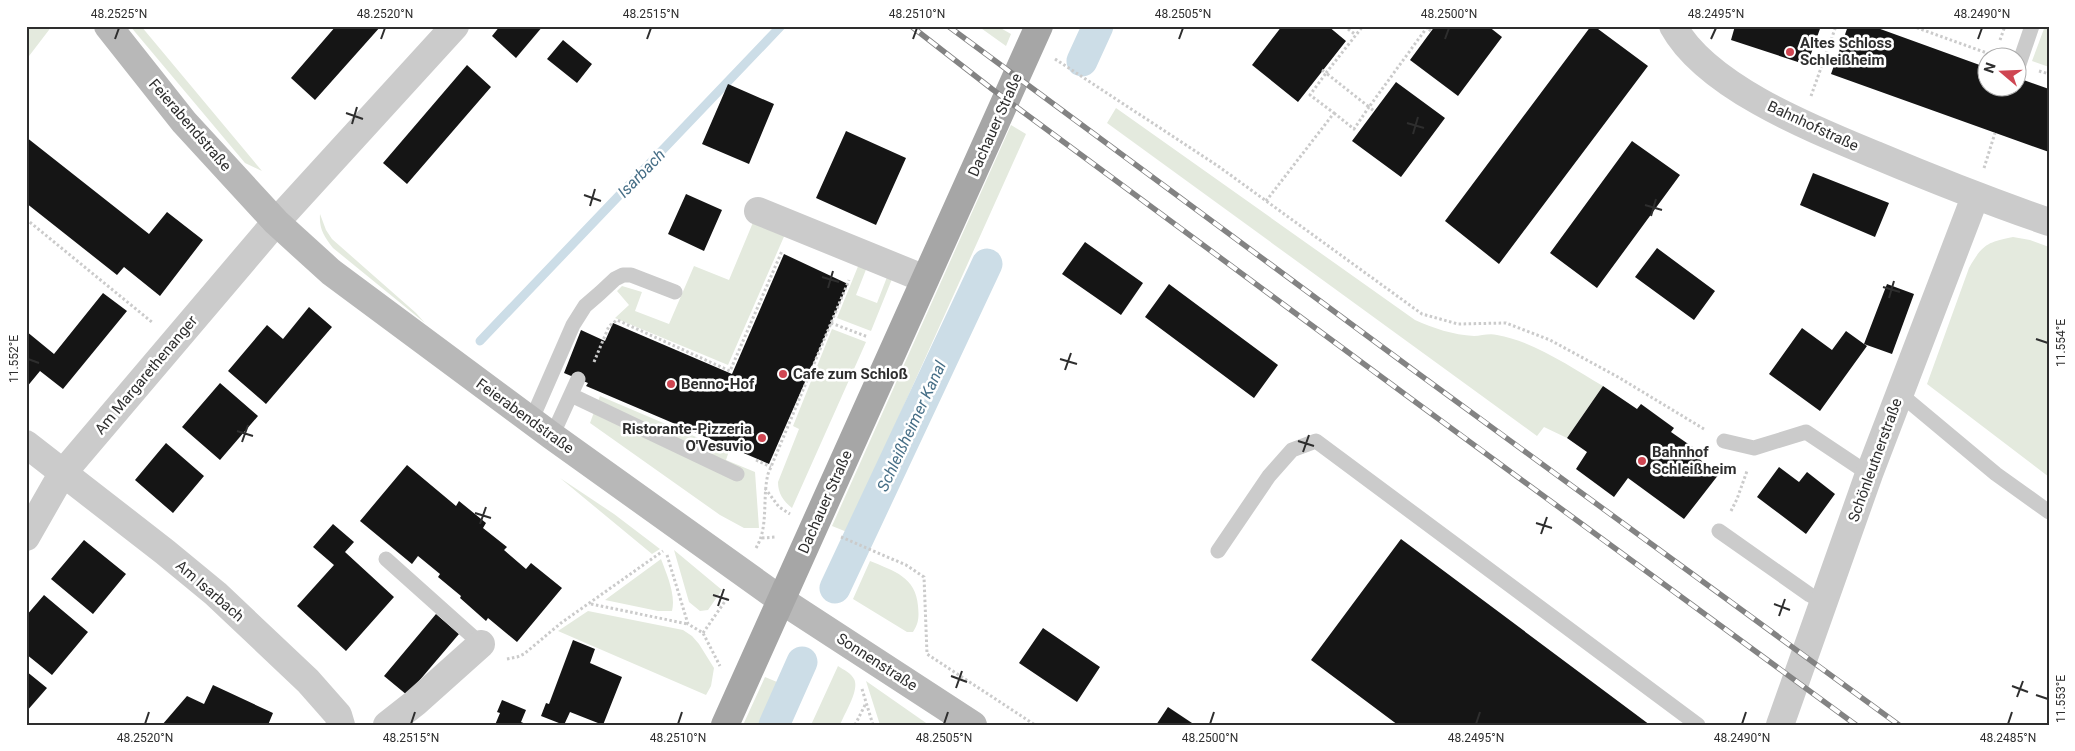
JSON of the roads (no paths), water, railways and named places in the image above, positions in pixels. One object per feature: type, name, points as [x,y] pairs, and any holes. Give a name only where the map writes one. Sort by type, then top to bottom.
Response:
[{"type":"main road","name":"Feierabendstraße","points":[[108,26],[184,122],[276,222],[331,272],[542,428],[781,600]]},
{"type":"main road","name":"Dachauer Straße","points":[[724,725],[1039,26]]},
{"type":"main road","name":"Sonnenstraße","points":[[781,600],[973,725]]},
{"type":"street","points":[[276,222],[455,26]]},
{"type":"street","name":"Bahnhofstraße","points":[[1673,26],[1681,42],[1700,62],[1750,96],[1801,124],[1974,196],[2049,222]]},
{"type":"street","name":"Schönleutnerstraße","points":[[1780,725],[1823,602],[1863,470],[1900,393],[1974,196]]},
{"type":"street","points":[[758,212],[925,279]]},
{"type":"street","name":"Am Margarethenanger","points":[[26,537],[62,474],[276,222]]},
{"type":"street","name":"Am Isarbach","points":[[26,444],[216,594],[308,681],[334,710],[341,725]]},
{"type":"street","points":[[387,725],[415,703],[481,644]]},
{"type":"lane","points":[[2024,48],[2032,26]]},
{"type":"lane","points":[[542,428],[572,325],[586,306],[615,279],[623,275],[631,275],[675,292]]},
{"type":"lane","points":[[542,428],[571,395],[578,379]]},
{"type":"lane","points":[[1900,393],[1996,474],[2049,512]]},
{"type":"lane","points":[[571,395],[737,474]]},
{"type":"lane","points":[[1724,441],[1754,448],[1806,432],[1863,470]]},
{"type":"lane","points":[[1218,552],[1269,476],[1292,450],[1316,441],[1698,725]]},
{"type":"lane","points":[[1719,531],[1810,595],[1823,602]]},
{"type":"lane","points":[[386,559],[481,644]]},
{"type":"waterway","name":"Isarbach","points":[[480,341],[781,26]]},
{"type":"waterway","name":"Schleißheimer Kanal","points":[[1082,61],[1098,26]]},
{"type":"waterway","name":"Schleißheimer Kanal","points":[[835,588],[987,264]]},
{"type":"waterway","name":"Schleißheimer Kanal","points":[[774,725],[802,662]]},
{"type":"railway","points":[[911,26],[992,89],[1856,725]]},
{"type":"railway","points":[[948,26],[1412,369],[1899,725]]},
{"type":"place","name":"Altes Schloss Schleißheim","points":[[1790,52]]},
{"type":"place","name":"Cafe zum Schloß","points":[[783,374]]},
{"type":"place","name":"Benno-Hof","points":[[671,384]]},
{"type":"place","name":"Ristorante-Pizzeria O'Vesuvio","points":[[762,438]]},
{"type":"place","name":"Bahnhof Schleißheim","points":[[1642,461]]}]
